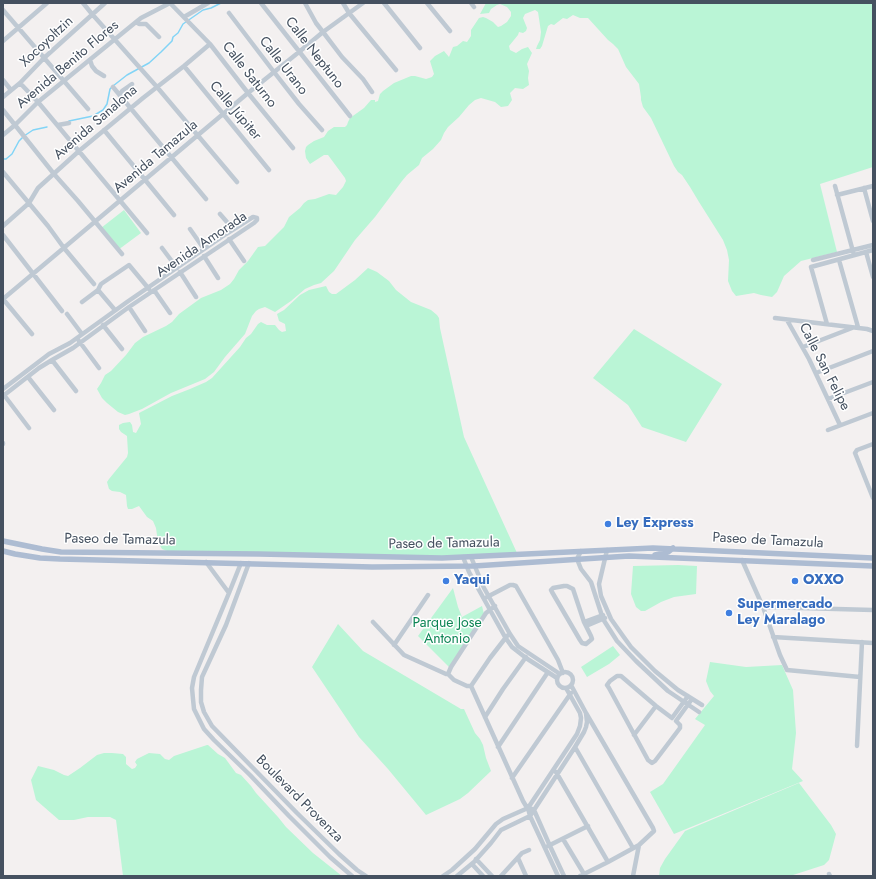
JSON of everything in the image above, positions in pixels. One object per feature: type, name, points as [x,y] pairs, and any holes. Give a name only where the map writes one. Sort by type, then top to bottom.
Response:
[{"type":"main road","name":"Paseo de Tamazula","points":[[3,541],[61,552],[463,558],[581,551],[673,548],[873,558]]},
{"type":"main road","points":[[649,557],[668,552],[673,548]]},
{"type":"main road","name":"Paseo de Tamazula","points":[[3,551],[40,558],[60,559],[372,567],[474,566],[629,556],[873,566]]},
{"type":"main road","points":[[764,553],[764,561]]},
{"type":"street","points":[[3,41],[47,3]]},
{"type":"street","points":[[83,3],[237,182]]},
{"type":"street","name":"Xocoyoltzin","points":[[3,97],[20,83],[44,58],[105,3]]},
{"type":"street","name":"Calle Saturno","points":[[170,3],[210,44],[293,148]]},
{"type":"street","name":"Avenida Benito Flores","points":[[3,135],[38,102],[141,18],[170,3]]},
{"type":"street","points":[[184,17],[208,3]]},
{"type":"street","name":"Calle Neptuno","points":[[261,3],[350,116]]},
{"type":"street","points":[[304,3],[316,23],[342,57],[361,77],[372,92]]},
{"type":"street","points":[[343,3],[349,13],[396,70]]},
{"type":"street","name":"Avenida Tamazula","points":[[3,299],[248,93],[323,32],[363,3]]},
{"type":"street","points":[[384,3],[420,48]]},
{"type":"street","points":[[427,3],[450,31]]},
{"type":"street","points":[[3,10],[88,109]]},
{"type":"street","name":"Calle Urano","points":[[230,13],[299,104],[322,130]]},
{"type":"street","points":[[136,22],[139,24],[146,24],[159,37]]},
{"type":"street","name":"Avenida Sanalona","points":[[3,226],[29,203],[38,188],[79,151],[210,44]]},
{"type":"street","points":[[90,60],[96,71],[104,76]]},
{"type":"street","name":"Calle Júpiter","points":[[184,66],[269,170]]},
{"type":"street","points":[[3,80],[11,90]]},
{"type":"street","points":[[20,83],[58,125],[147,233]]},
{"type":"street","points":[[120,96],[122,92],[132,84]]},
{"type":"street","points":[[113,87],[206,198]]},
{"type":"street","points":[[3,110],[54,174],[122,254]]},
{"type":"street","points":[[58,125],[69,123]]},
{"type":"street","points":[[104,130],[174,215]]},
{"type":"street","points":[[3,172],[94,284]]},
{"type":"street","points":[[834,186],[853,253]]},
{"type":"street","points":[[837,195],[873,186]]},
{"type":"street","points":[[864,188],[873,221]]},
{"type":"street","points":[[220,214],[233,229]]},
{"type":"street","name":"Avenida Amorada","points":[[4,396],[28,377],[52,360],[73,348],[129,307],[204,249],[253,217],[257,218],[257,221],[204,256],[178,270]]},
{"type":"street","points":[[190,229],[204,249]]},
{"type":"street","points":[[3,235],[62,311]]},
{"type":"street","points":[[220,238],[223,243]]},
{"type":"street","points":[[229,239],[244,261]]},
{"type":"street","points":[[827,324],[811,267],[839,260],[873,245]]},
{"type":"street","points":[[162,248],[196,297]]},
{"type":"street","points":[[813,260],[873,250]]},
{"type":"street","points":[[866,252],[873,277]]},
{"type":"street","points":[[204,256],[218,278]]},
{"type":"street","points":[[839,260],[855,327]]},
{"type":"street","points":[[82,302],[98,290],[101,284],[129,265],[170,313]]},
{"type":"street","points":[[98,290],[115,310]]},
{"type":"street","name":"Avenida Amorada","points":[[3,389],[49,354],[70,343],[115,310],[151,290]]},
{"type":"street","points":[[3,299],[32,334]]},
{"type":"street","points":[[129,307],[145,331]]},
{"type":"street","points":[[67,314],[82,334]]},
{"type":"street","points":[[775,318],[855,327],[873,331]]},
{"type":"street","name":"Calle San Felipe","points":[[787,320],[803,347],[840,425]]},
{"type":"street","points":[[103,325],[122,349]]},
{"type":"street","points":[[803,347],[855,327]]},
{"type":"street","points":[[76,338],[99,368]]},
{"type":"street","points":[[816,373],[873,351]]},
{"type":"street","points":[[52,360],[76,391]]},
{"type":"street","points":[[28,377],[54,410]]},
{"type":"street","points":[[16,379],[20,383]]},
{"type":"street","points":[[828,399],[873,382]]},
{"type":"street","points":[[4,396],[29,428]]},
{"type":"street","points":[[828,430],[873,413]]},
{"type":"street","points":[[873,444],[859,449],[856,452],[856,456],[873,498]]},
{"type":"street","points":[[607,550],[599,584],[601,596],[608,614],[631,647],[668,682],[702,705]]},
{"type":"street","points":[[581,551],[577,559],[581,569],[591,582],[602,617],[617,641],[668,691],[698,712]]},
{"type":"street","points":[[471,557],[484,588],[518,646],[527,656],[548,672],[560,675],[568,673],[571,676],[572,681],[568,687]]},
{"type":"street","points":[[463,558],[490,610],[512,647],[560,675]]},
{"type":"street","points":[[742,560],[763,607],[780,655],[787,670],[860,677]]},
{"type":"street","points":[[206,562],[229,593]]},
{"type":"street","name":"Boulevard Provenza","points":[[241,563],[194,677],[192,688],[194,709],[204,729],[214,740],[241,765],[289,816],[352,876]]},
{"type":"street","name":"Boulevard Provenza","points":[[249,563],[214,652],[202,677],[201,702],[204,712],[212,726],[244,760],[339,854],[366,876]]},
{"type":"street","points":[[591,582],[600,581]]},
{"type":"street","points":[[484,599],[510,585],[516,586],[558,660],[560,675],[557,681],[559,686],[564,688],[568,687]]},
{"type":"street","points":[[568,586],[573,589],[585,624],[592,637],[591,640],[585,644],[580,640],[552,592],[552,588],[568,586]]},
{"type":"street","points":[[394,645],[428,595]]},
{"type":"street","points":[[596,598],[601,596]]},
{"type":"street","points":[[448,674],[486,613],[495,606]]},
{"type":"street","points":[[763,607],[873,610]]},
{"type":"street","points":[[585,624],[608,614]]},
{"type":"street","points":[[373,622],[404,655],[448,674],[454,680],[467,686],[472,686]]},
{"type":"street","points":[[472,686],[505,637],[510,634]]},
{"type":"street","points":[[617,641],[623,636]]},
{"type":"street","points":[[774,636],[873,643]]},
{"type":"street","points":[[858,746],[862,642]]},
{"type":"street","points":[[627,652],[626,649],[629,646],[631,647]]},
{"type":"street","points":[[206,648],[214,652]]},
{"type":"street","points":[[485,717],[527,656]]},
{"type":"street","points":[[498,747],[521,715],[548,672]]},
{"type":"street","points":[[617,676],[621,676],[674,720],[680,725],[680,728],[652,763],[648,760],[634,735],[607,685],[608,683],[617,676]]},
{"type":"street","points":[[472,686],[512,778],[528,808],[530,816],[558,876]]},
{"type":"street","points":[[563,839],[582,875],[633,848],[654,831],[586,713],[568,687]]},
{"type":"street","points":[[512,778],[572,692]]},
{"type":"street","points":[[443,876],[452,870],[475,849],[496,824],[503,819],[528,808],[577,734],[581,718],[572,692]]},
{"type":"street","points":[[674,720],[690,698]]},
{"type":"street","points":[[634,735],[656,706]]},
{"type":"street","points":[[457,876],[472,864],[501,830],[530,816],[584,732],[587,722],[586,713]]},
{"type":"street","points":[[575,747],[633,848]]},
{"type":"street","name":"Boulevard Provenza","points":[[241,765],[244,760]]},
{"type":"street","points":[[554,768],[608,862]]},
{"type":"street","points":[[528,808],[534,810],[564,876]]},
{"type":"street","points":[[545,848],[588,826]]},
{"type":"street","points":[[486,837],[492,842]]},
{"type":"street","points":[[633,876],[639,844]]},
{"type":"street","points":[[501,876],[522,853],[529,850]]},
{"type":"street","name":"Boulevard Provenza","points":[[334,860],[339,854]]},
{"type":"street","points":[[518,858],[526,876]]},
{"type":"street","points":[[476,859],[492,876]]},
{"type":"street","points":[[472,864],[483,876]]},
{"type":"green space","points":[[486,3],[873,3],[873,167],[820,184],[837,252],[801,261],[784,276],[777,292],[772,297],[754,293],[736,296],[728,281],[729,260],[723,240],[690,187],[674,166],[651,118],[643,107],[639,84],[626,67],[618,49],[588,18],[580,18],[573,15],[567,19],[563,18],[554,25],[551,24],[548,26],[542,46],[540,49],[536,49],[540,40],[541,32],[538,12],[535,10],[525,14],[523,18],[527,28],[526,31],[523,33],[519,32],[509,46],[510,50],[516,53],[528,47],[532,53],[527,64],[529,71],[529,85],[523,89],[515,88],[510,93],[512,100],[508,106],[501,107],[495,102],[481,98],[475,100],[469,105],[448,127],[441,140],[422,158],[419,165],[402,181],[375,217],[355,240],[334,271],[321,283],[305,289],[275,312],[265,307],[256,311],[252,316],[245,334],[214,372],[205,379],[171,393],[142,409],[125,415],[118,412],[107,403],[97,389],[105,375],[111,371],[126,355],[135,343],[143,337],[172,322],[179,314],[201,298],[221,290],[230,284],[239,270],[248,261],[258,247],[265,246],[284,227],[289,217],[308,200],[329,194],[336,195],[343,187],[346,181],[345,178],[328,155],[324,155],[310,164],[306,158],[306,147],[314,141],[324,137],[328,131],[334,127],[345,127],[350,118],[364,108],[371,100],[375,100],[375,102],[378,101],[380,94],[394,83],[411,76],[426,79],[432,77],[434,74],[430,61],[444,51],[449,57],[453,47],[457,46],[463,41],[467,42],[471,36],[471,30],[479,18],[486,18],[498,27],[507,22],[511,16],[511,12],[507,7],[500,4],[491,9],[489,13],[480,14]]},
{"type":"green space","points":[[124,210],[141,233],[118,250],[101,228]]},
{"type":"green space","points":[[368,268],[377,272],[389,281],[396,290],[411,302],[431,310],[439,318],[464,437],[517,553],[462,557],[167,551],[162,549],[158,542],[156,528],[153,521],[147,517],[139,506],[128,509],[126,495],[109,489],[107,482],[127,457],[128,453],[127,436],[121,432],[119,425],[130,422],[133,432],[136,433],[141,424],[139,413],[212,378],[240,347],[258,324],[261,322],[267,325],[275,325],[282,332],[286,331],[285,324],[279,321],[277,314],[284,310],[300,295],[309,290],[326,286],[329,292],[336,294]]},
{"type":"green space","points":[[634,329],[722,384],[686,442],[642,427],[628,405],[593,378]]},
{"type":"green space","points":[[633,566],[697,566],[696,594],[674,597],[645,611],[641,611],[636,607],[631,594]]},
{"type":"green space","name":"Parque Jose Antonio","points":[[453,588],[462,617],[482,606],[484,614],[450,668],[418,636]]},
{"type":"green space","points":[[338,624],[363,651],[461,709],[464,709],[475,733],[483,745],[491,771],[460,799],[426,815],[359,737],[312,667]]},
{"type":"green space","points":[[613,646],[620,655],[609,664],[587,677],[581,667]]},
{"type":"green space","points":[[710,662],[746,667],[782,665],[793,690],[796,733],[792,769],[803,781],[674,834],[650,792],[663,784],[705,725],[695,719],[714,696],[706,681]]},
{"type":"green space","points":[[207,745],[225,758],[236,773],[241,775],[286,827],[313,853],[342,876],[123,876],[116,820],[110,817],[88,817],[74,820],[59,820],[36,800],[31,780],[38,766],[54,770],[68,776],[97,755],[112,753],[123,754],[126,757],[126,764],[132,769],[137,765],[135,762],[137,759],[149,753],[160,754],[165,759],[169,760],[174,756]]},
{"type":"green space","points":[[799,783],[831,825],[836,834],[829,860],[824,865],[790,876],[659,876],[660,868],[665,859],[685,831]]},
{"type":"waterway","points":[[69,121],[93,116],[103,110],[107,104],[110,89],[113,86],[127,75],[149,63],[172,41],[173,37],[178,33],[183,24],[203,10],[221,3]]},
{"type":"waterway","points":[[3,159],[6,159],[12,154],[19,141],[24,136],[33,130],[47,127]]},
{"type":"place","name":"Ley Express","points":[[608,524]]},
{"type":"place","name":"Yaqui","points":[[446,581]]},
{"type":"place","name":"OXXO","points":[[795,581]]},
{"type":"place","name":"Supermercado Ley Maralago","points":[[729,613]]}]
